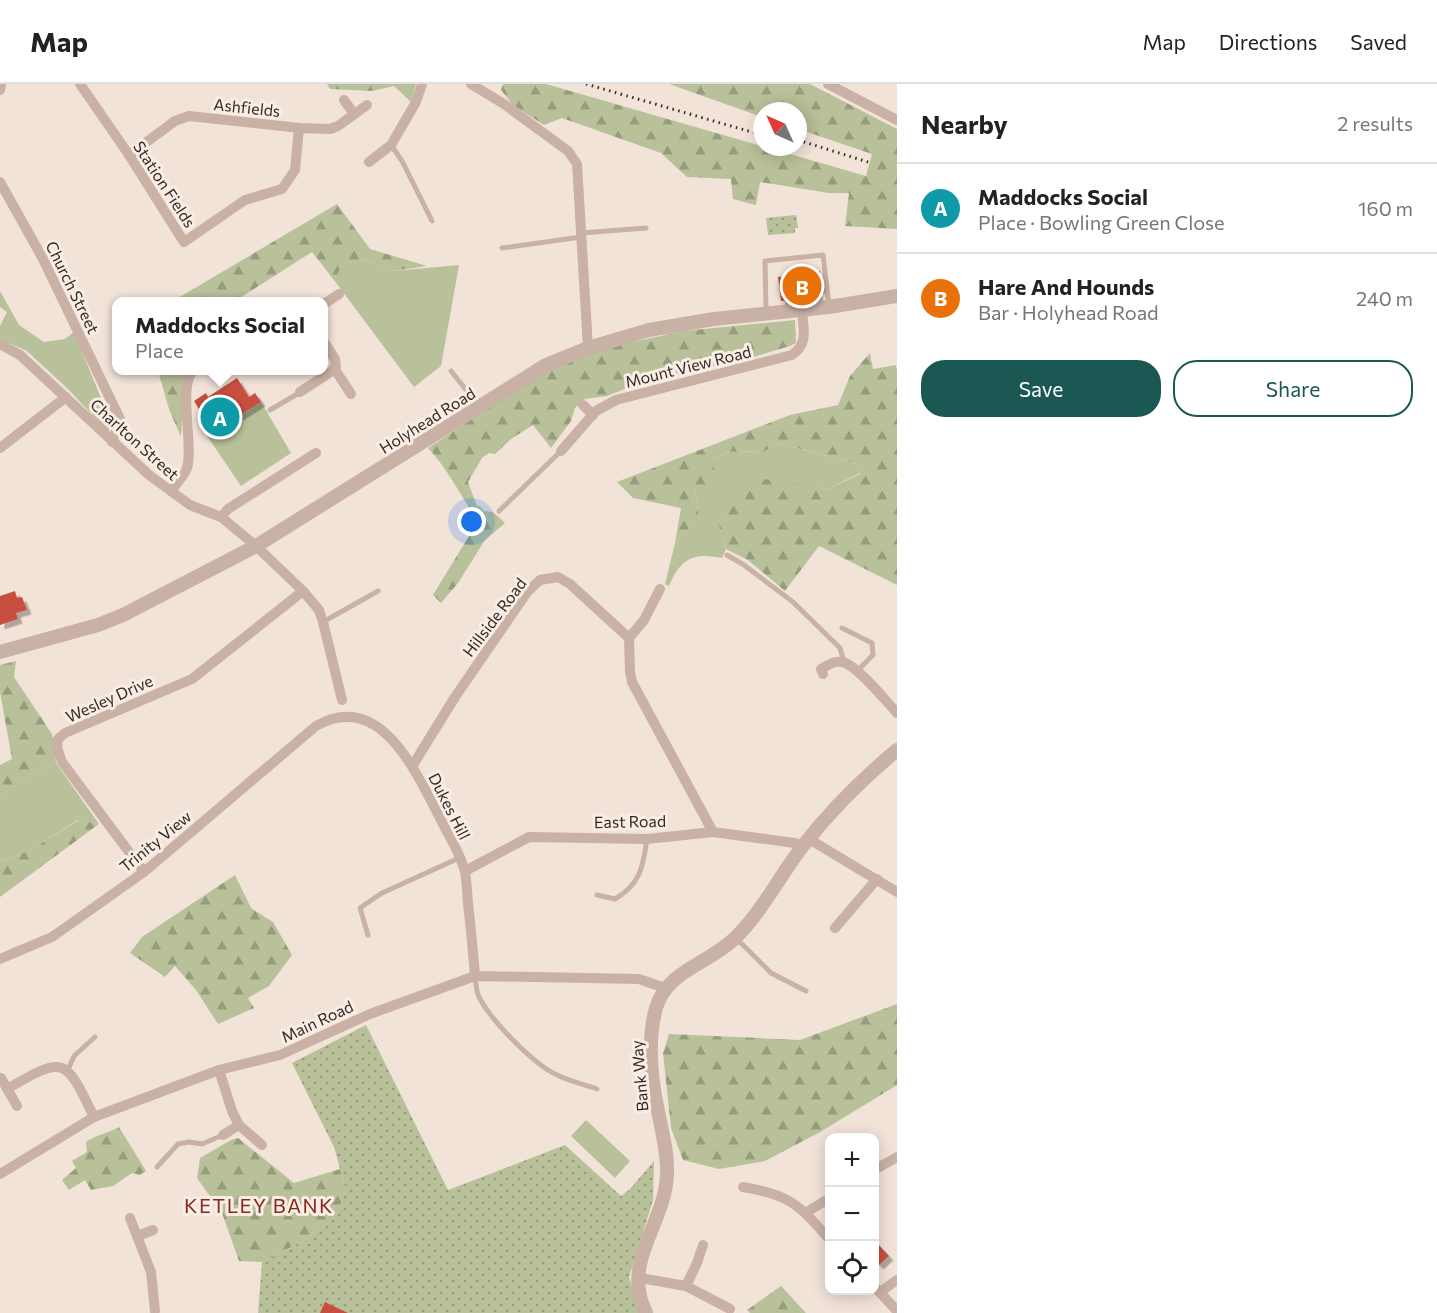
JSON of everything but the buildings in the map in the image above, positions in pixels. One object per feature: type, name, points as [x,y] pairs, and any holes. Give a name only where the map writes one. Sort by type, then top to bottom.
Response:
[{"type":"street","points":[[0,90],[1,84]]},
{"type":"street","name":"Station Fields","points":[[76,84],[82,84],[184,242],[245,200],[282,189],[295,170],[299,128]]},
{"type":"street","points":[[369,162],[391,145],[416,102],[422,84]]},
{"type":"street","points":[[471,84],[568,151],[577,165],[588,348]]},
{"type":"street","points":[[828,84],[897,120]]},
{"type":"street","points":[[344,100],[354,114]]},
{"type":"street","name":"Ashfields","points":[[129,155],[175,122],[189,116],[299,128],[330,129],[338,126],[367,105]]},
{"type":"street","name":"Church Street","points":[[0,182],[43,259],[120,419],[112,442]]},
{"type":"street","points":[[328,301],[339,294]]},
{"type":"street","name":"Holyhead Road","points":[[0,652],[98,625],[123,615],[256,546],[546,365],[588,348],[649,330],[714,319],[829,307],[897,296]]},
{"type":"street","name":"Mount View Road","points":[[561,451],[592,415],[616,400],[792,355],[800,349],[804,341],[802,310]]},
{"type":"street","name":"Charlton Street","points":[[0,344],[20,355],[149,475],[190,505],[221,517],[256,546]]},
{"type":"street","points":[[328,348],[335,359],[334,368],[351,394]]},
{"type":"street","points":[[328,372],[334,368]]},
{"type":"street","points":[[171,491],[187,469],[190,441],[186,415],[189,375]]},
{"type":"street","points":[[300,392],[324,375]]},
{"type":"street","points":[[0,448],[66,397]]},
{"type":"street","points":[[583,405],[592,415]]},
{"type":"street","points":[[221,517],[228,509],[316,453]]},
{"type":"street","points":[[256,546],[303,591],[319,610],[342,700]]},
{"type":"street","name":"Hillside Road","points":[[413,765],[509,616],[528,591],[540,580],[554,576],[562,578],[621,628],[629,638]]},
{"type":"street","points":[[660,589],[644,620],[629,638],[632,682],[712,832]]},
{"type":"street","name":"Wesley Drive","points":[[144,872],[62,762],[57,747],[58,739],[130,704],[192,679],[303,591]]},
{"type":"street","points":[[824,674],[821,669],[831,662],[844,662],[857,671],[897,713]]},
{"type":"street","name":"Dukes Hill","points":[[315,726],[328,719],[342,717],[371,723],[389,735],[413,765],[465,871],[475,976]]},
{"type":"street","name":"Trinity View","points":[[0,959],[52,937],[144,872],[315,726]]},
{"type":"street","points":[[665,988],[680,974],[718,954],[735,938],[758,914],[805,843],[848,793],[897,750]]},
{"type":"street","name":"East Road","points":[[465,871],[529,837],[647,839],[712,832],[805,843],[877,879],[897,892]]},
{"type":"street","points":[[835,928],[877,879]]},
{"type":"street","name":"Main Road","points":[[0,1174],[94,1117],[219,1070],[280,1055],[370,1014],[475,976],[639,979],[665,988]]},
{"type":"street","name":"Bank Way","points":[[646,1313],[639,1295],[642,1253],[663,1203],[667,1175],[665,1144],[653,1085],[651,1061],[652,1025],[665,988]]},
{"type":"street","points":[[7,1089],[42,1068],[55,1067],[68,1070],[78,1083],[94,1117]]},
{"type":"street","points":[[219,1070],[239,1125],[262,1145]]},
{"type":"street","points":[[1,1078],[17,1106]]},
{"type":"street","points":[[223,1135],[239,1125]]},
{"type":"street","points":[[879,1167],[897,1157]]},
{"type":"street","points":[[743,1187],[777,1194],[789,1200],[825,1235]]},
{"type":"street","points":[[805,1213],[825,1201]]},
{"type":"street","points":[[130,1218],[151,1272],[157,1312]]},
{"type":"street","points":[[138,1236],[153,1230]]},
{"type":"street","points":[[686,1286],[703,1245]]},
{"type":"street","points":[[640,1278],[686,1286],[730,1309]]},
{"type":"street","points":[[879,1288],[897,1280]]},
{"type":"street","points":[[879,1291],[897,1311]]},
{"type":"lane","points":[[391,145],[402,161],[432,221]]},
{"type":"lane","points":[[502,248],[581,235],[646,228]]},
{"type":"lane","points":[[766,313],[765,261],[823,255],[829,307]]},
{"type":"lane","points":[[451,371],[479,407]]},
{"type":"lane","points":[[270,410],[300,392]]},
{"type":"lane","points":[[499,511],[561,451]]},
{"type":"lane","points":[[727,555],[794,602],[840,648],[844,662]]},
{"type":"lane","points":[[323,622],[378,591]]},
{"type":"lane","points":[[842,627],[873,643],[873,655],[857,671]]},
{"type":"lane","points":[[597,895],[615,899],[625,893],[640,876],[647,839]]},
{"type":"lane","points":[[368,935],[360,908],[382,893],[459,858]]},
{"type":"lane","points":[[735,938],[771,973],[806,991]]},
{"type":"lane","points":[[475,976],[480,999],[525,1051],[557,1075],[597,1089]]},
{"type":"lane","points":[[68,1070],[74,1056],[94,1037]]},
{"type":"lane","points":[[158,1167],[178,1144],[189,1142],[202,1144],[223,1135]]},
{"type":"green space","points":[[327,84],[372,84],[372,91],[330,89]]},
{"type":"green space","points":[[372,84],[416,84],[411,102],[394,86],[372,91]]},
{"type":"green space","points":[[503,84],[546,84],[753,144],[753,156],[796,156],[866,176],[872,154],[807,132],[807,102],[753,102],[753,114],[669,84],[810,84],[897,129],[897,229],[845,226],[849,193],[829,193],[760,182],[756,205],[733,199],[731,179],[687,177],[661,153],[562,118],[544,125],[513,105],[501,90]]},
{"type":"green space","points":[[337,204],[370,249],[427,266],[393,271],[360,259],[343,264],[334,280],[312,252],[241,297],[180,297]]},
{"type":"green space","points":[[796,215],[798,228],[795,228],[795,233],[768,235],[766,218]]},
{"type":"green space","points":[[360,259],[393,271],[459,265],[441,366],[414,387],[334,280],[343,264]]},
{"type":"green space","points":[[0,291],[19,325],[44,342],[65,339],[74,332],[110,420],[112,426],[109,430],[106,430],[70,391],[27,351],[0,339],[0,326],[7,312],[0,307]]},
{"type":"green space","points":[[795,320],[796,343],[790,346],[743,360],[647,380],[607,396],[585,399],[575,408],[571,421],[551,448],[533,425],[511,439],[495,454],[489,453],[482,458],[468,482],[477,506],[484,511],[493,512],[505,523],[485,540],[458,583],[441,603],[433,595],[478,521],[448,474],[428,448],[530,381],[567,361],[618,345],[684,331]]},
{"type":"green space","points":[[870,353],[873,369],[896,365],[897,371],[897,585],[819,546],[785,591],[748,560],[726,549],[718,522],[757,478],[828,489],[860,474],[857,464],[778,443],[765,451],[728,452],[711,460],[717,475],[709,494],[695,486],[699,519],[675,543],[681,508],[633,498],[617,482],[790,415],[838,405],[850,376]]},
{"type":"green space","points":[[159,375],[185,375],[181,437],[169,409]]},
{"type":"green space","points":[[261,402],[291,453],[241,486],[207,436]]},
{"type":"green space","points":[[778,443],[857,464],[860,473],[828,489],[757,479],[718,522],[726,549],[722,558],[695,557],[678,569],[669,586],[665,584],[675,543],[699,519],[695,486],[711,460],[728,452],[765,451]]},
{"type":"green space","points":[[16,661],[14,677],[52,734],[56,763],[34,772],[0,797],[0,765],[12,759],[0,692],[0,665]]},
{"type":"green space","points":[[56,763],[99,824],[78,820],[30,850],[0,862],[0,797],[34,772]]},
{"type":"green space","points":[[79,820],[99,824],[0,897],[0,862],[30,850]]},
{"type":"green space","points":[[235,875],[251,908],[273,922],[292,955],[269,986],[248,998],[254,1008],[218,1024],[196,990],[175,966],[165,977],[130,953],[142,937]]},
{"type":"green space","points":[[897,1004],[897,1085],[822,1131],[765,1161],[719,1169],[683,1160],[671,1128],[663,1053],[669,1034],[800,1040]]},
{"type":"green space","points":[[366,1025],[448,1190],[565,1145],[621,1196],[654,1161],[653,1200],[629,1277],[641,1313],[258,1313],[262,1262],[303,1241],[336,1217],[346,1191],[334,1147],[292,1063]]},
{"type":"green space","points":[[586,1120],[630,1161],[615,1178],[571,1136]]},
{"type":"green space","points":[[119,1127],[146,1171],[140,1175],[132,1173],[113,1186],[91,1190],[85,1180],[69,1190],[62,1180],[76,1168],[72,1161],[87,1152],[86,1142]]},
{"type":"green space","points":[[238,1138],[294,1183],[340,1169],[346,1191],[336,1217],[303,1241],[262,1262],[239,1261],[222,1213],[197,1178],[200,1158]]},
{"type":"green space","points":[[781,1286],[806,1313],[750,1313],[747,1310]]},
{"type":"railway","points":[[586,84],[753,132]]},
{"type":"railway","points":[[807,143],[871,163]]},
{"type":"place","name":"Hare And Hounds","points":[[802,286]]},
{"type":"place","name":"Maddocks Social","points":[[220,417]]},
{"type":"district","name":"KETLEY BANK","points":[[259,1205]]}]
